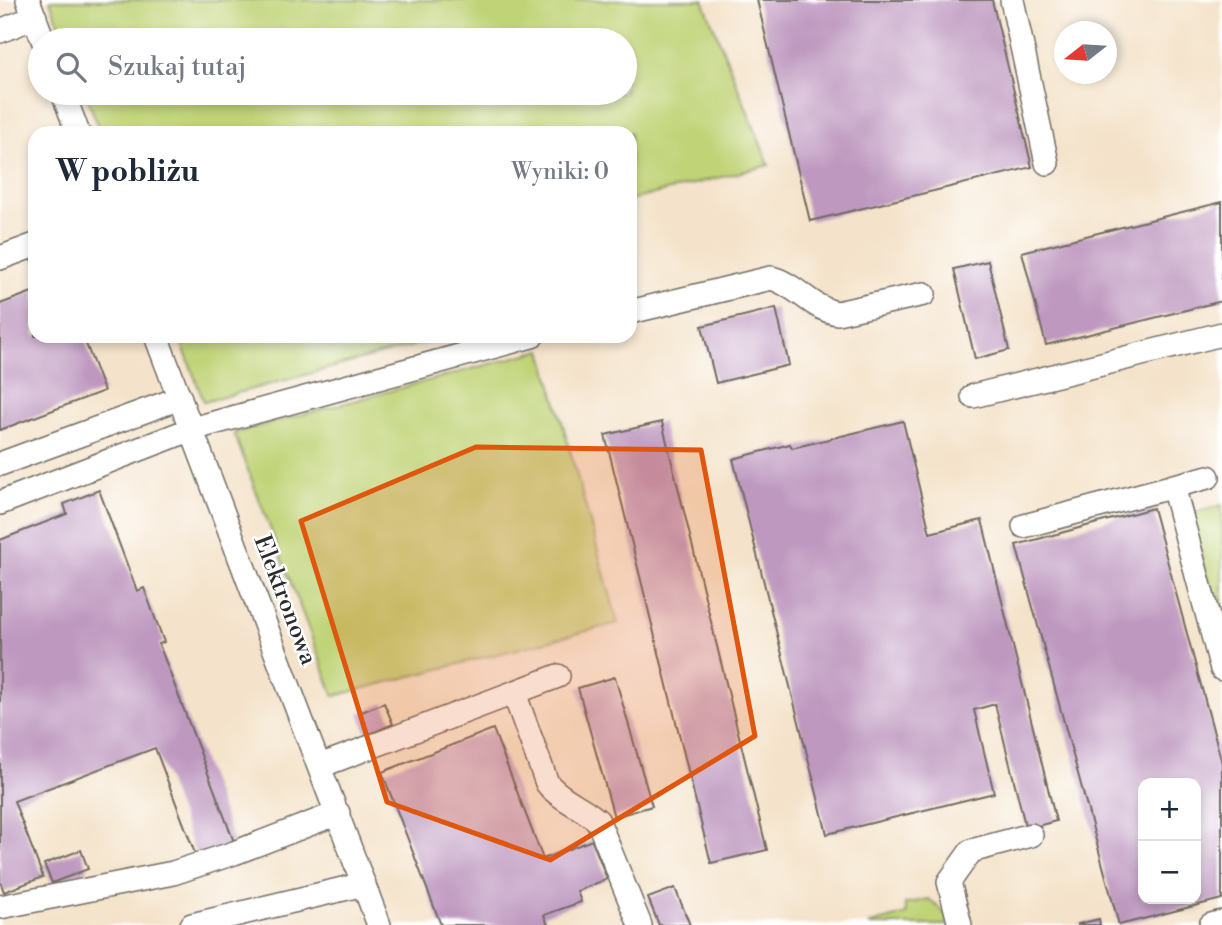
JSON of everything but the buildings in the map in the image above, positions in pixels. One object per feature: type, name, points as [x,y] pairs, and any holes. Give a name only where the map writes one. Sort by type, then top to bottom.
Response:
[{"type":"street","points":[[1012,0],[1047,163]]},
{"type":"street","points":[[0,31],[31,8],[38,28]]},
{"type":"street","points":[[68,105],[75,126]]},
{"type":"street","points":[[0,258],[28,248]]},
{"type":"street","points":[[637,310],[771,278],[782,280],[827,311],[837,313],[924,294]]},
{"type":"street","points":[[973,397],[1222,334]]},
{"type":"street","name":"Elektronowa","points":[[159,343],[379,925]]},
{"type":"street","points":[[0,503],[192,429],[506,343]]},
{"type":"street","points":[[0,464],[180,398]]},
{"type":"street","points":[[1024,526],[1208,477]]},
{"type":"street","points":[[1173,486],[1222,669]]},
{"type":"street","points":[[320,766],[558,676]]},
{"type":"street","points":[[514,693],[547,783],[552,790],[598,821],[640,925]]},
{"type":"street","points":[[0,907],[173,873],[338,813]]},
{"type":"street","points":[[960,925],[949,882],[971,851],[1031,835]]},
{"type":"street","points":[[192,925],[364,884]]},
{"type":"street","points":[[1211,925],[1222,922]]},
{"type":"highlighted area","points":[[476,447],[701,450],[755,736],[550,860],[387,802],[301,521]]},
{"type":"green space","points":[[50,0],[703,0],[769,165],[637,198],[637,126],[98,126],[90,105],[637,105],[637,28],[60,28]]},
{"type":"green space","points":[[182,343],[423,343],[204,402]]},
{"type":"green space","points":[[542,350],[618,623],[334,696],[234,433]]},
{"type":"green space","points":[[1222,505],[1222,634],[1190,513]]},
{"type":"green space","points":[[929,899],[948,916],[951,925],[867,925],[907,914],[905,904]]}]
